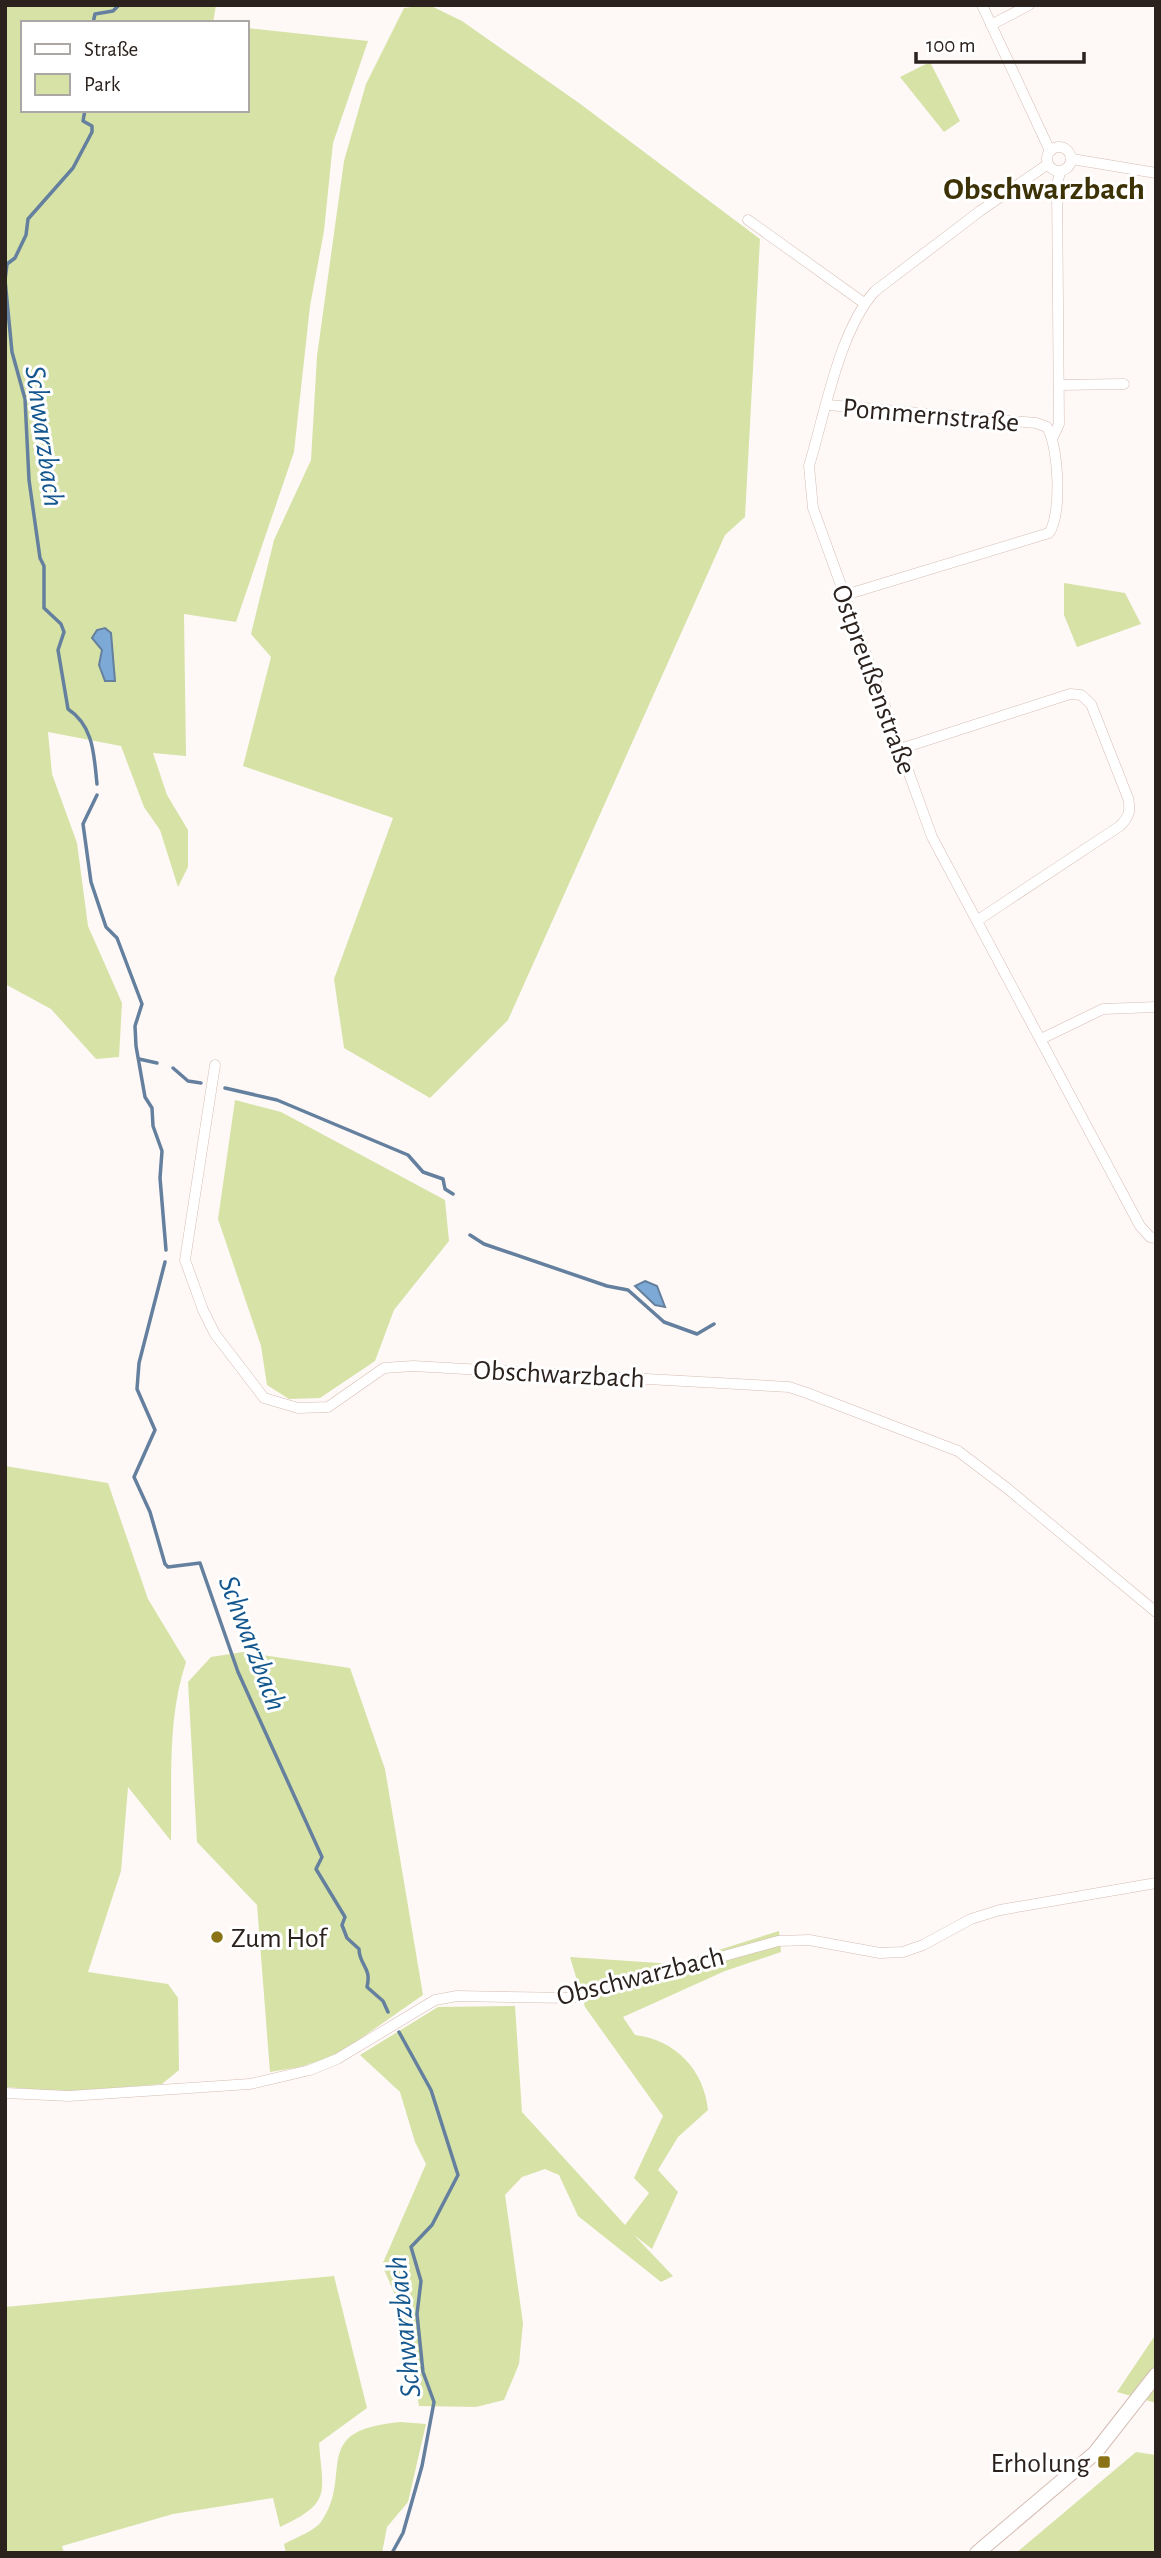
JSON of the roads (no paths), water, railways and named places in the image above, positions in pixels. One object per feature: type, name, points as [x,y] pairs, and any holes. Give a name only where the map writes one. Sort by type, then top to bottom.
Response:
[{"type":"main road","points":[[977,2553],[1095,2453],[1156,2375]]},
{"type":"street","points":[[982,5],[1050,151],[1048,164],[1060,172]]},
{"type":"street","points":[[991,25],[1029,5]]},
{"type":"street","points":[[1050,151],[1063,148],[1072,159],[1156,173]]},
{"type":"street","points":[[1060,172],[1068,168],[1072,159]]},
{"type":"street","name":"Ostpreußenstraße","points":[[1048,164],[980,211],[875,291],[864,303],[849,330],[809,466],[809,487],[813,508],[932,837],[1140,1226],[1150,1237],[1156,1238]]},
{"type":"street","points":[[1053,437],[1059,424],[1057,185],[1060,172]]},
{"type":"street","points":[[748,220],[864,303]]},
{"type":"street","points":[[1059,385],[1124,384]]},
{"type":"street","name":"Pommernstraße","points":[[828,405],[1035,423],[1047,428],[1053,437],[1056,519],[1049,533],[845,596]]},
{"type":"street","points":[[900,748],[1070,694],[1081,695],[1091,704],[1128,798],[1130,809],[1127,818],[1120,826],[978,920]]},
{"type":"street","points":[[1041,1039],[1103,1010],[1156,1007]]},
{"type":"street","name":"Obschwarzbach","points":[[215,1065],[185,1260],[203,1310],[215,1334],[264,1398],[298,1408],[328,1407],[384,1368],[413,1366],[789,1387],[958,1451],[1156,1612]]},
{"type":"street","name":"Obschwarzbach","points":[[5,2093],[69,2096],[250,2084],[310,2070],[337,2059],[435,2000],[457,1996],[572,1998],[778,1941],[809,1940],[880,1953],[904,1952],[923,1945],[971,1919],[1000,1910],[1156,1883]]},
{"type":"water","points":[[105,628],[111,633],[115,681],[105,681],[99,665],[102,650],[92,638],[97,630]]},
{"type":"water","points":[[645,1281],[657,1286],[665,1307],[655,1305],[635,1286]]},
{"type":"waterway","name":"Schwarzbach","points":[[93,21],[95,14],[113,11],[119,5]]},
{"type":"waterway","name":"Schwarzbach","points":[[85,112],[83,121],[92,126],[92,132],[73,168],[28,219],[26,235],[15,258],[7,264],[5,280],[12,352],[25,399],[29,480],[40,558],[44,566],[44,608],[61,624],[64,632],[58,650],[68,709],[77,716],[88,733],[97,784]]},
{"type":"waterway","name":"Schwarzbach","points":[[97,795],[83,824],[91,882],[106,927],[117,938],[142,1004],[135,1026],[136,1046],[145,1097],[152,1108],[153,1126],[162,1151],[160,1178],[166,1250]]},
{"type":"waterway","points":[[139,1059],[157,1063]]},
{"type":"waterway","points":[[173,1068],[188,1081],[201,1083]]},
{"type":"waterway","points":[[225,1088],[277,1100],[408,1155],[423,1172],[443,1179],[445,1189],[453,1194]]},
{"type":"waterway","points":[[470,1235],[484,1244],[607,1286],[628,1290],[664,1322],[697,1334],[714,1324]]},
{"type":"waterway","name":"Schwarzbach","points":[[165,1262],[139,1363],[137,1389],[155,1430],[134,1477],[150,1512],[165,1564],[168,1567],[200,1563],[238,1672],[322,1857],[316,1869],[345,1917],[342,1925],[347,1938],[359,1949],[367,1970],[367,1987],[383,2001],[388,2012]]},
{"type":"waterway","name":"Schwarzbach","points":[[392,2553],[403,2533],[422,2466],[434,2402],[423,2372],[417,2314],[421,2281],[411,2247],[432,2225],[458,2175],[431,2090],[399,2032]]},
{"type":"place","name":"Zum Hof","points":[[217,1937]]},
{"type":"place","name":"Erholung","points":[[1104,2462]]},
{"type":"district","name":"Obschwarzbach","points":[[1044,188]]}]
